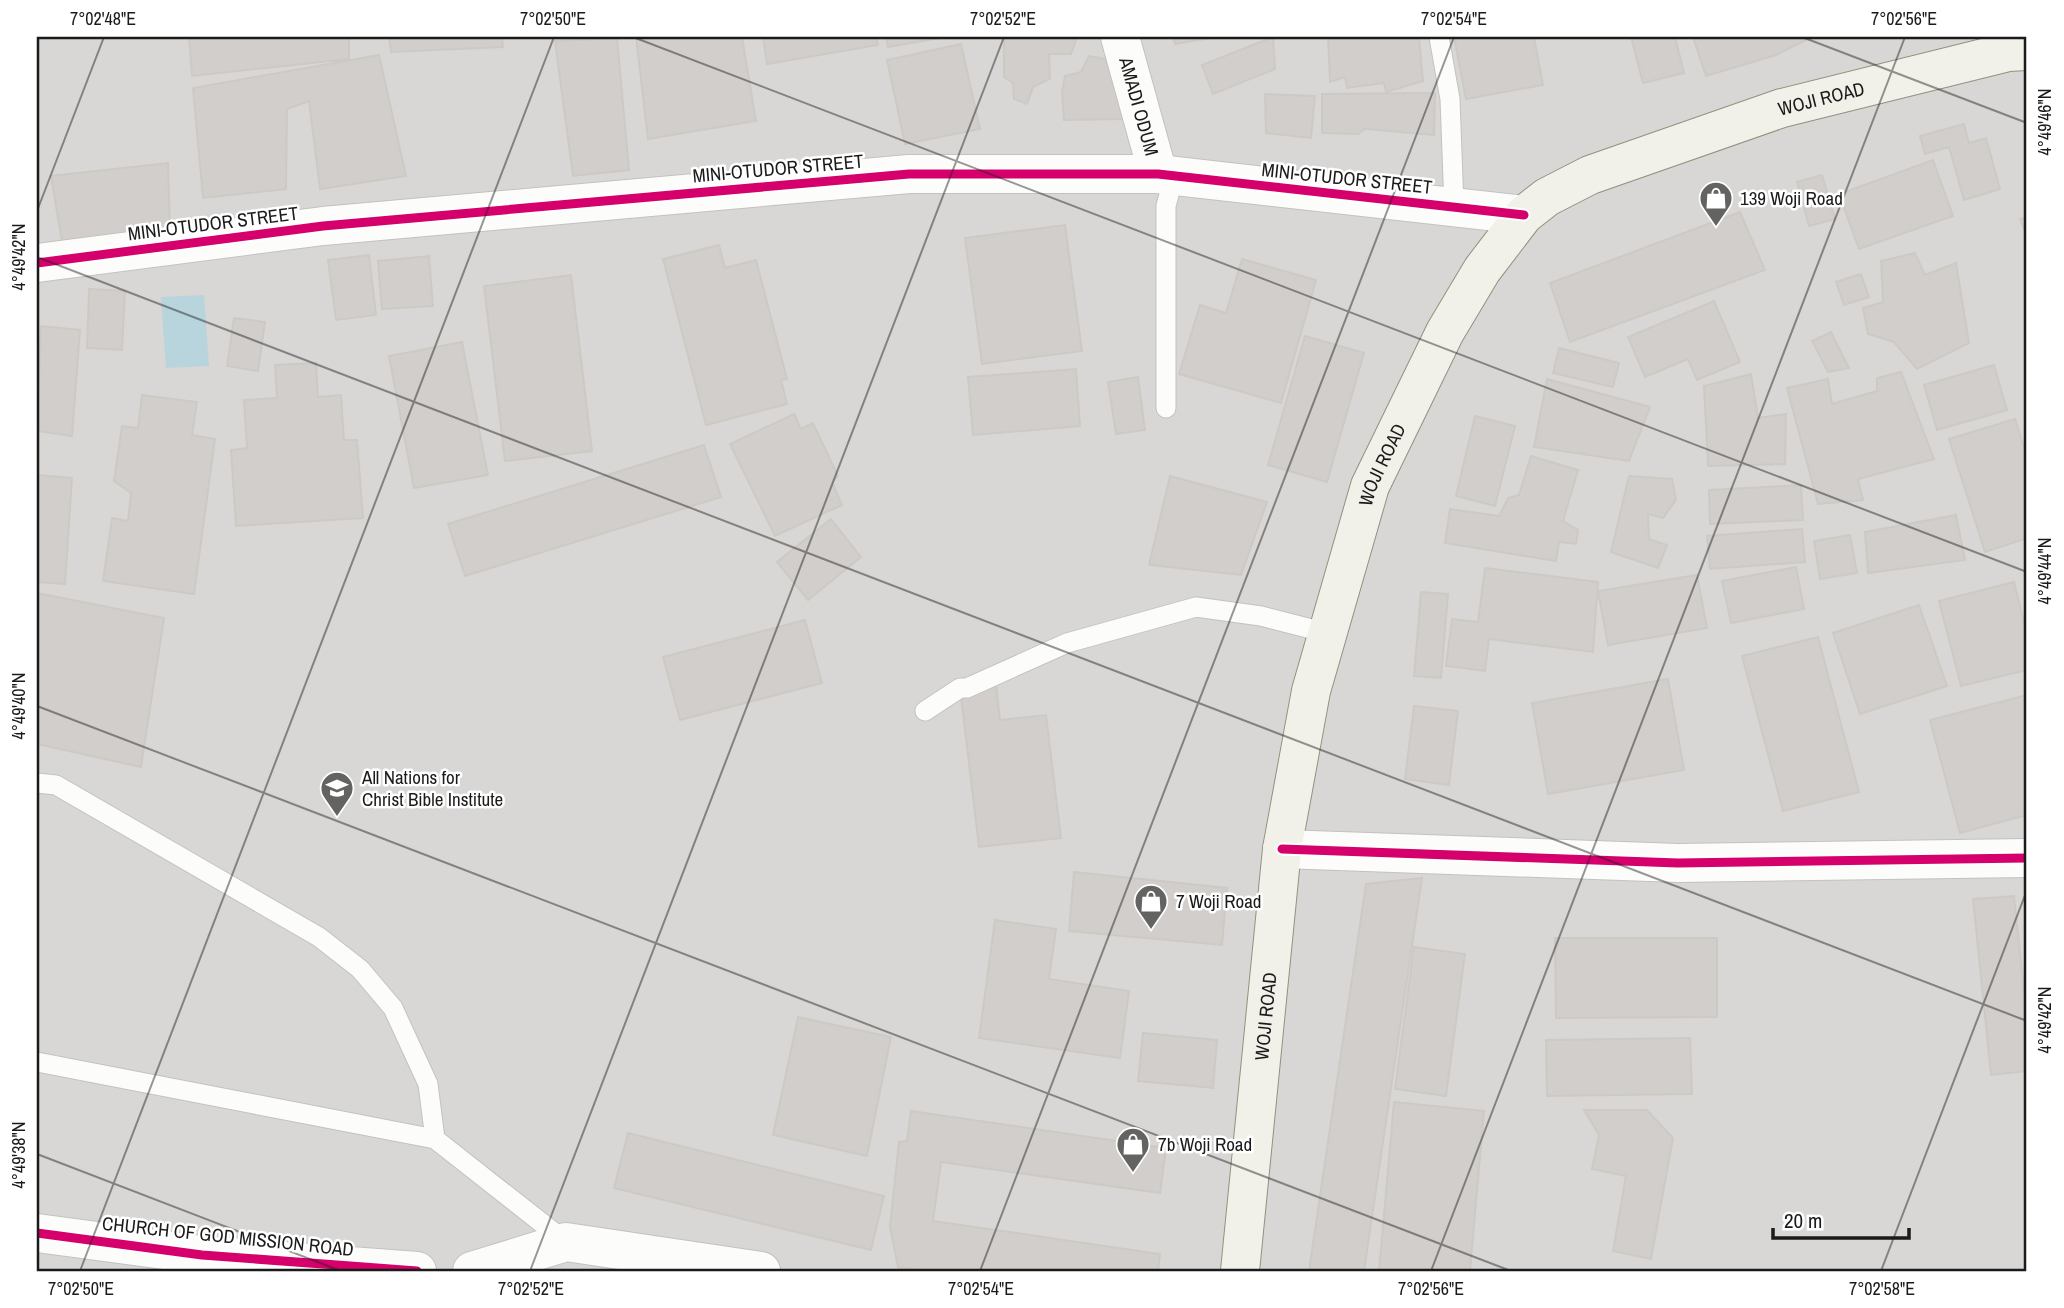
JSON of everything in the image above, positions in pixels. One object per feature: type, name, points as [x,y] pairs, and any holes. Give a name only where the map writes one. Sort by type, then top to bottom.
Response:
[{"type":"main road","name":"WOJI ROAD","points":[[1240,1271],[1282,849],[1295,767],[1327,633],[1370,486],[1445,332],[1482,270],[1524,215],[1547,197],[1590,175],[1783,108],[2012,47]]},
{"type":"street","name":"AMADI ODUM","points":[[1120,37],[1166,175]]},
{"type":"street","name":"MINI-OTUDOR STREET","points":[[37,264],[323,226],[909,174],[1166,175],[1524,215]]},
{"type":"street","points":[[1282,849],[1678,863],[2027,859]]},
{"type":"street","name":"CHURCH OF GOD MISSION ROAD","points":[[37,1233],[202,1263],[417,1271]]},
{"type":"street","points":[[472,1271],[566,1242],[761,1271]]},
{"type":"lane","points":[[1439,37],[1450,99],[1454,207]]},
{"type":"lane","points":[[1166,175],[1166,408]]},
{"type":"lane","points":[[925,711],[960,688],[968,688],[1067,643],[1196,607],[1261,616],[1327,633]]},
{"type":"lane","points":[[37,783],[56,785],[319,937],[360,969],[393,1007],[428,1084],[435,1139]]},
{"type":"lane","points":[[37,1062],[435,1139],[566,1242]]},
{"type":"shaded area","points":[[37,37],[2027,37],[2027,1271],[37,1271]]},
{"type":"water","points":[[204,295],[209,366],[166,368],[161,297]]},
{"type":"building","points":[[189,37],[349,37],[349,59],[192,76]]},
{"type":"building","points":[[389,37],[502,37],[503,47],[391,52]]},
{"type":"building","points":[[636,37],[742,37],[756,121],[648,139]]},
{"type":"building","points":[[763,37],[876,37],[878,45],[767,64]]},
{"type":"building","points":[[886,37],[946,37],[888,47]]},
{"type":"building","points":[[1004,37],[1077,37],[1071,54],[1049,54],[1050,79],[1033,87],[1027,104],[1014,99],[1013,83],[1004,77]]},
{"type":"building","points":[[1173,37],[1216,37],[1175,44]]},
{"type":"building","points":[[1273,37],[1275,69],[1213,94],[1202,65]]},
{"type":"building","points":[[1328,37],[1419,37],[1423,81],[1386,92],[1384,83],[1347,88],[1345,77],[1330,82]]},
{"type":"building","points":[[1454,37],[1534,37],[1543,85],[1466,99]]},
{"type":"building","points":[[1631,37],[1675,37],[1684,73],[1643,83]]},
{"type":"building","points":[[1693,37],[1812,37],[1776,55],[1706,76]]},
{"type":"building","points":[[617,38],[629,170],[573,176],[555,41]]},
{"type":"building","points":[[961,44],[980,129],[905,144],[887,60]]},
{"type":"building","points":[[379,55],[406,176],[320,189],[309,101],[287,109],[286,189],[203,198],[193,88]]},
{"type":"building","points":[[1089,56],[1116,61],[1127,119],[1064,120],[1062,92],[1065,76],[1081,72]]},
{"type":"building","points":[[1435,93],[1434,135],[1365,129],[1358,134],[1322,133],[1322,94]]},
{"type":"building","points":[[1265,94],[1315,96],[1311,138],[1266,133]]},
{"type":"building","points":[[1964,124],[1969,143],[1986,138],[2000,189],[1964,200],[1949,147],[1925,154],[1920,136]]},
{"type":"building","points":[[1933,160],[1953,216],[1859,249],[1839,194]]},
{"type":"building","points":[[168,163],[170,230],[62,242],[51,176]]},
{"type":"building","points":[[1822,175],[1835,219],[1809,226],[1797,182]]},
{"type":"building","points":[[1740,212],[1765,270],[1570,342],[1550,283]]},
{"type":"building","points":[[2027,218],[2027,236],[2020,219]]},
{"type":"building","points":[[1065,225],[1082,351],[982,364],[965,238]]},
{"type":"building","points":[[719,245],[725,268],[756,260],[787,379],[781,380],[787,404],[706,425],[663,259]]},
{"type":"building","points":[[1915,253],[1925,275],[1956,263],[1969,343],[1917,369],[1894,342],[1868,334],[1863,308],[1883,302],[1881,261]]},
{"type":"building","points":[[369,255],[376,315],[336,320],[328,260]]},
{"type":"building","points":[[429,256],[433,306],[382,309],[378,261]]},
{"type":"building","points":[[1242,259],[1316,280],[1281,403],[1179,374],[1200,305],[1226,313]]},
{"type":"building","points":[[1861,274],[1869,297],[1844,305],[1836,282]]},
{"type":"building","points":[[571,275],[592,451],[505,461],[484,286]]},
{"type":"building","points":[[89,289],[125,291],[122,350],[87,348]]},
{"type":"building","points":[[1714,301],[1740,362],[1697,380],[1688,359],[1645,377],[1628,337]]},
{"type":"building","points":[[234,318],[265,322],[258,371],[227,366]]},
{"type":"building","points":[[41,326],[80,330],[72,436],[37,431]]},
{"type":"building","points":[[1831,332],[1849,368],[1828,372],[1812,341]]},
{"type":"building","points":[[1305,336],[1364,353],[1327,482],[1268,465]]},
{"type":"building","points":[[462,342],[488,475],[414,488],[389,356]]},
{"type":"building","points":[[1559,348],[1619,363],[1613,387],[1553,373]]},
{"type":"building","points":[[316,363],[318,397],[341,395],[344,440],[357,440],[363,518],[236,526],[231,450],[247,448],[244,400],[277,398],[275,365]]},
{"type":"building","points":[[1994,365],[2007,410],[1937,430],[1924,385]]},
{"type":"building","points":[[1076,369],[1080,426],[973,435],[968,377]]},
{"type":"building","points":[[1901,372],[1934,459],[1858,479],[1863,500],[1818,504],[1787,388],[1828,379],[1832,404],[1877,391],[1877,378]]},
{"type":"building","points":[[1751,374],[1758,418],[1786,414],[1785,464],[1708,466],[1704,386]]},
{"type":"building","points":[[1138,377],[1145,430],[1116,434],[1108,382]]},
{"type":"building","points":[[1547,379],[1650,407],[1629,461],[1534,447]]},
{"type":"building","points":[[142,395],[197,402],[192,435],[215,439],[194,594],[103,581],[112,518],[128,521],[131,493],[114,481],[122,426],[138,428]]},
{"type":"building","points":[[794,414],[801,429],[813,423],[838,476],[832,482],[842,505],[775,536],[730,444]]},
{"type":"building","points":[[1475,416],[1515,426],[1495,506],[1456,496]]},
{"type":"building","points":[[2015,419],[2027,457],[2027,538],[1985,552],[1949,439]]},
{"type":"building","points":[[704,445],[721,497],[465,576],[448,524]]},
{"type":"building","points":[[1531,456],[1578,470],[1563,521],[1578,530],[1576,544],[1559,542],[1556,561],[1445,543],[1450,509],[1499,516],[1508,498],[1519,495]]},
{"type":"building","points":[[37,475],[72,478],[65,584],[37,582]]},
{"type":"building","points":[[1170,476],[1267,502],[1241,575],[1149,565]]},
{"type":"building","points":[[1629,476],[1672,479],[1676,500],[1663,518],[1648,514],[1649,539],[1667,545],[1658,568],[1611,552]]},
{"type":"building","points":[[1801,485],[1803,520],[1710,524],[1709,490]]},
{"type":"building","points":[[1956,515],[1965,560],[1868,573],[1865,532]]},
{"type":"building","points":[[831,519],[861,557],[808,600],[777,562]]},
{"type":"building","points":[[1802,529],[1805,562],[1710,569],[1707,536]]},
{"type":"building","points":[[1850,535],[1857,573],[1820,579],[1814,541]]},
{"type":"building","points":[[1796,567],[1804,609],[1731,623],[1722,581]]},
{"type":"building","points":[[1485,568],[1598,582],[1593,652],[1489,639],[1485,671],[1446,666],[1452,619],[1478,622]]},
{"type":"building","points":[[1697,575],[1707,628],[1608,645],[1598,591]]},
{"type":"building","points":[[2014,582],[2027,634],[2027,670],[1961,686],[1939,601]]},
{"type":"building","points":[[1421,592],[1448,594],[1441,678],[1414,676]]},
{"type":"building","points":[[37,593],[164,618],[141,767],[37,744]]},
{"type":"building","points":[[1919,605],[1947,686],[1860,714],[1833,633]]},
{"type":"building","points":[[805,620],[822,683],[680,720],[663,657]]},
{"type":"building","points":[[1818,637],[1859,792],[1783,811],[1742,656]]},
{"type":"building","points":[[1668,679],[1684,770],[1548,794],[1532,703]]},
{"type":"building","points":[[996,684],[1000,720],[1046,715],[1061,838],[979,847],[960,688]]},
{"type":"building","points":[[2027,695],[2027,815],[1960,833],[1930,720]]},
{"type":"building","points":[[1414,706],[1458,711],[1449,785],[1405,779]]},
{"type":"building","points":[[1074,872],[1227,888],[1222,945],[1069,931]]},
{"type":"building","points":[[1422,878],[1364,1271],[1309,1271],[1366,884]]},
{"type":"building","points":[[2014,896],[2027,1019],[2027,1071],[1991,1075],[1973,899]]},
{"type":"building","points":[[995,920],[1056,929],[1049,979],[1129,991],[1120,1058],[979,1038]]},
{"type":"building","points":[[1555,938],[1717,938],[1717,1017],[1556,1018]]},
{"type":"building","points":[[1414,947],[1465,954],[1446,1096],[1395,1089]]},
{"type":"building","points":[[798,1017],[891,1037],[867,1156],[773,1135]]},
{"type":"building","points":[[1143,1033],[1217,1040],[1213,1088],[1138,1081]]},
{"type":"building","points":[[1690,1038],[1692,1094],[1547,1096],[1546,1040]]},
{"type":"building","points":[[1394,1102],[1484,1111],[1470,1271],[1379,1271]]},
{"type":"building","points":[[1584,1110],[1647,1110],[1673,1138],[1651,1259],[1613,1251],[1626,1176],[1592,1169],[1599,1135]]},
{"type":"building","points":[[911,1111],[1166,1148],[1160,1193],[941,1162],[933,1221],[1160,1254],[1158,1271],[928,1271],[898,1267],[890,1227],[899,1142],[907,1141]]},
{"type":"building","points":[[628,1133],[884,1196],[871,1250],[614,1188]]},
{"type":"cycle path","points":[[37,263],[323,226],[909,174],[1158,174],[1524,215]]},
{"type":"cycle path","points":[[1282,849],[1678,863],[2027,858]]},
{"type":"cycle path","points":[[37,1233],[202,1255],[417,1271]]},
{"type":"place","name":"139 Woji Road","points":[[1716,228]]},
{"type":"place","name":"All Nations for Christ Bible Institute","points":[[337,818]]},
{"type":"place","name":"7 Woji Road","points":[[1151,931]]},
{"type":"place","name":"7b Woji Road","points":[[1133,1174]]}]
